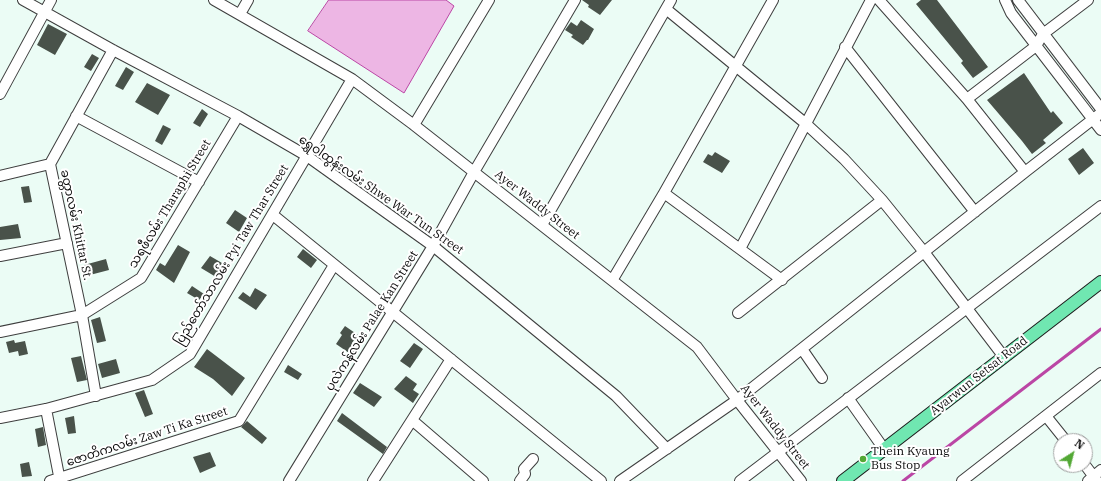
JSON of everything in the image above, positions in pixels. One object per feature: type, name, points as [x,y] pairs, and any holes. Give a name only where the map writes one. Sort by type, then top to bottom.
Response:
[{"type":"main road","name":"Ayarwun Setsat Road","points":[[843,481],[1101,282]]},
{"type":"street","name":"ရွှေဝါထွန်းလမ်း Shwe War Tun Street","points":[[23,0],[113,50],[238,116],[307,156],[433,246],[616,396],[667,449]]},
{"type":"street","points":[[0,94],[51,0]]},
{"type":"street","name":"Ayer Waddy Street","points":[[214,0],[352,79],[613,279],[698,347],[737,400],[801,481]]},
{"type":"street","points":[[240,14],[248,0]]},
{"type":"street","points":[[414,125],[489,0]]},
{"type":"street","name":"ပုလဲကန်လမ်း Palae Kan Street","points":[[289,481],[433,246],[474,172],[575,0]]},
{"type":"street","points":[[613,279],[664,193],[773,0]]},
{"type":"street","points":[[740,249],[870,0]]},
{"type":"street","points":[[879,0],[967,99],[1025,172]]},
{"type":"street","points":[[1005,0],[1011,13],[1036,46],[1097,116],[1101,130]]},
{"type":"street","points":[[1018,0],[1101,109]]},
{"type":"street","points":[[967,99],[1036,46],[1043,34],[1088,0]]},
{"type":"street","points":[[542,225],[668,5],[736,66],[805,123],[844,158],[882,200],[924,252],[1004,357]]},
{"type":"street","points":[[845,47],[975,212]]},
{"type":"street","name":"ခတ္တာလမ်း Khittar St.","points":[[96,396],[82,315],[50,164],[113,50]]},
{"type":"street","name":"ပြည်တော်သာလမ်း Pyi Taw Thar Street","points":[[0,418],[46,409],[152,380],[190,354],[352,79]]},
{"type":"street","points":[[76,116],[199,182]]},
{"type":"street","name":"သရဖီလမ်း Tharaphi Street","points":[[0,332],[82,315],[141,278],[238,116]]},
{"type":"street","points":[[620,481],[737,400],[1097,116]]},
{"type":"street","points":[[0,176],[50,164]]},
{"type":"street","points":[[664,193],[782,280]]},
{"type":"street","points":[[738,313],[782,280],[882,200]]},
{"type":"street","points":[[740,481],[1101,206]]},
{"type":"street","points":[[273,215],[601,481]]},
{"type":"street","points":[[0,256],[67,243]]},
{"type":"street","name":"ဇောတိကလမ်း Zaw Ti Ka Street","points":[[57,480],[238,421],[334,265]]},
{"type":"street","points":[[802,349],[822,378]]},
{"type":"street","points":[[373,481],[451,359]]},
{"type":"street","points":[[962,481],[1101,373]]},
{"type":"street","points":[[848,398],[884,449]]},
{"type":"street","points":[[46,409],[57,480]]},
{"type":"street","points":[[1046,416],[1060,433]]},
{"type":"street","points":[[412,420],[483,481]]},
{"type":"street","points":[[520,481],[525,474],[524,469],[533,459]]},
{"type":"shaded area","points":[[329,0],[446,0],[454,6],[404,93],[308,31]]},
{"type":"building","points":[[582,0],[612,0],[600,15],[588,7],[589,5]]},
{"type":"building","points":[[921,0],[937,0],[988,67],[973,78],[961,63],[963,61],[916,4]]},
{"type":"building","points":[[581,20],[594,29],[588,40],[583,45],[571,37],[573,35],[565,30],[571,22],[577,26]]},
{"type":"building","points":[[48,24],[67,34],[55,55],[37,45]]},
{"type":"building","points":[[92,54],[99,58],[91,71],[84,67]]},
{"type":"building","points":[[126,67],[134,72],[123,90],[115,86]]},
{"type":"building","points":[[1024,73],[1051,113],[1053,111],[1063,123],[1043,140],[1046,143],[1032,154],[987,100]]},
{"type":"building","points":[[147,83],[170,95],[158,115],[135,102]]},
{"type":"building","points":[[202,109],[208,114],[200,127],[193,123]]},
{"type":"building","points":[[163,125],[171,129],[162,145],[155,141]]},
{"type":"building","points":[[1083,148],[1094,163],[1079,175],[1068,159]]},
{"type":"building","points":[[715,152],[730,161],[722,173],[703,162],[708,154],[712,156]]},
{"type":"building","points":[[29,186],[32,202],[24,203],[21,187]]},
{"type":"building","points":[[235,210],[247,218],[239,232],[226,223]]},
{"type":"building","points":[[18,224],[21,238],[0,240],[0,227]]},
{"type":"building","points":[[178,245],[190,252],[174,283],[156,270],[160,263],[165,266]]},
{"type":"building","points":[[303,249],[317,260],[311,268],[297,257]]},
{"type":"building","points":[[210,256],[222,263],[216,277],[201,268]]},
{"type":"building","points":[[106,259],[109,270],[86,276],[84,265]]},
{"type":"building","points":[[192,286],[204,294],[199,300],[187,293]]},
{"type":"building","points":[[255,288],[267,295],[256,310],[238,298],[243,292],[250,297]]},
{"type":"building","points":[[100,317],[106,341],[97,343],[91,320]]},
{"type":"building","points":[[345,326],[358,335],[352,343],[357,347],[352,355],[336,344],[342,335],[340,333]]},
{"type":"building","points":[[14,340],[15,343],[25,341],[28,354],[19,356],[18,351],[9,353],[6,342]]},
{"type":"building","points":[[414,343],[423,349],[410,368],[400,361]]},
{"type":"building","points":[[207,349],[245,378],[232,396],[213,379],[194,367]]},
{"type":"building","points":[[81,356],[87,380],[77,382],[71,358]]},
{"type":"building","points":[[116,359],[120,373],[102,378],[98,364]]},
{"type":"building","points":[[288,365],[302,374],[298,380],[284,372]]},
{"type":"building","points":[[406,376],[417,384],[413,390],[419,394],[413,403],[394,389]]},
{"type":"building","points":[[360,383],[382,397],[374,407],[353,393]]},
{"type":"building","points":[[144,390],[153,414],[145,417],[135,393]]},
{"type":"building","points":[[342,413],[387,447],[383,454],[337,421]]},
{"type":"building","points":[[74,416],[76,433],[68,434],[65,418]]},
{"type":"building","points":[[247,421],[267,438],[262,444],[241,427]]},
{"type":"building","points":[[43,427],[46,445],[38,447],[35,429]]},
{"type":"building","points":[[210,452],[216,466],[200,473],[193,457]]},
{"type":"building","points":[[29,462],[32,476],[22,477],[20,464]]},
{"type":"waterway","points":[[903,481],[1101,329]]},
{"type":"place","name":"Thein Kyaung Bus Stop","points":[[863,459]]}]
